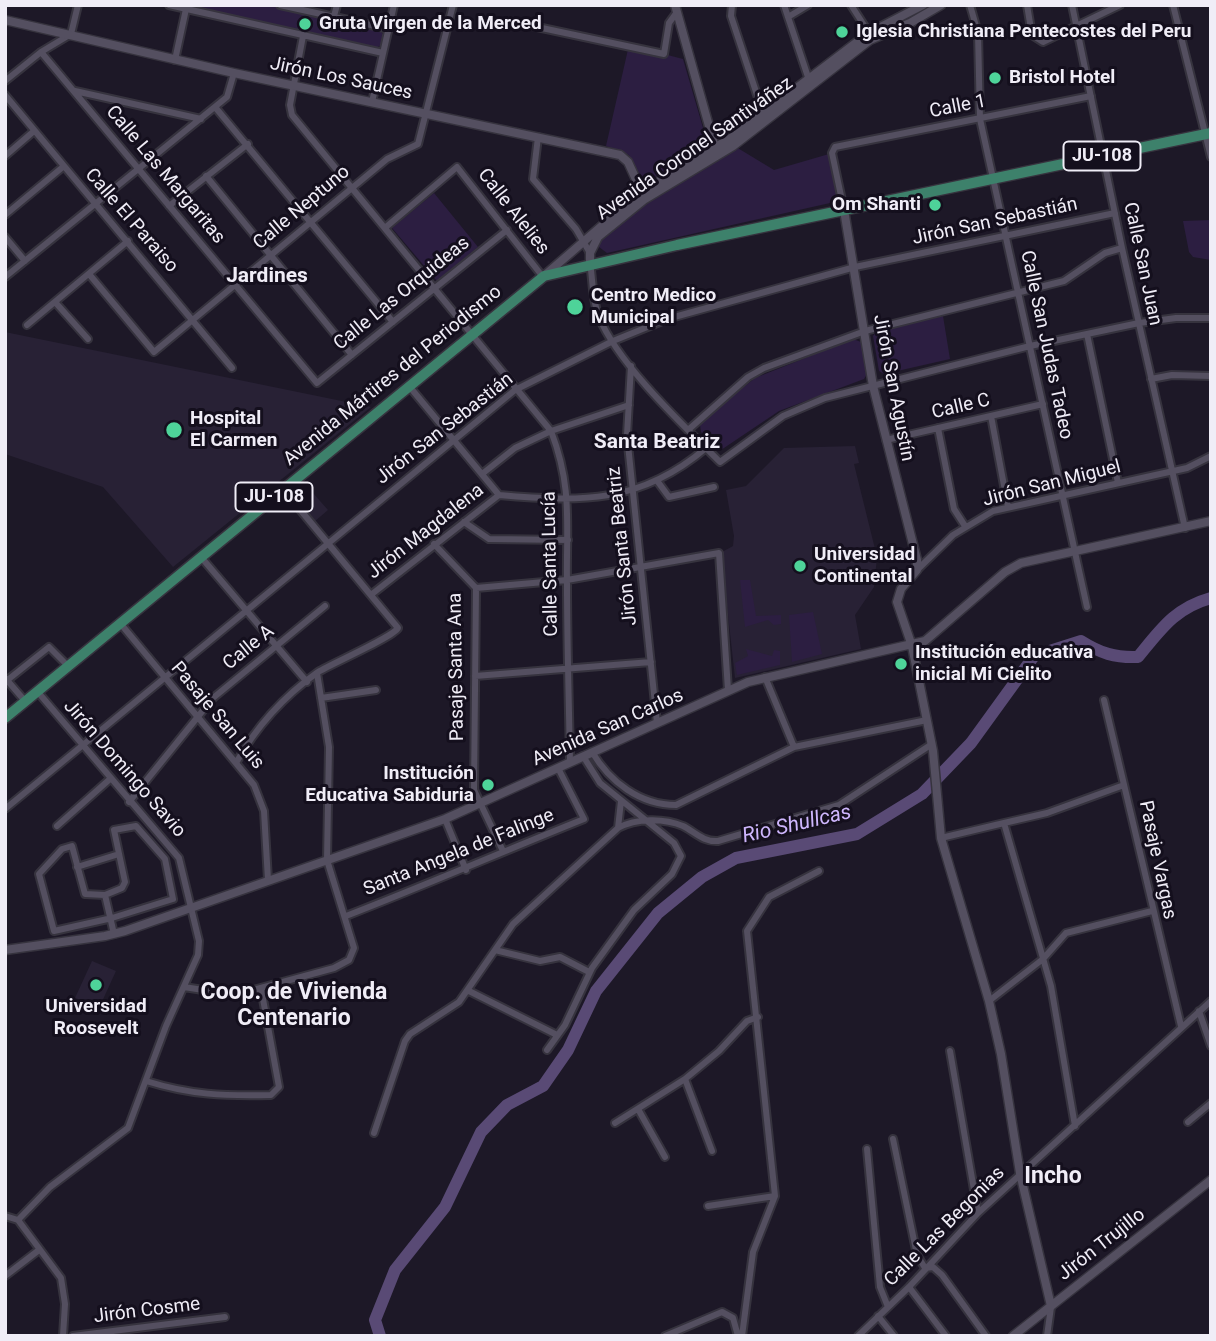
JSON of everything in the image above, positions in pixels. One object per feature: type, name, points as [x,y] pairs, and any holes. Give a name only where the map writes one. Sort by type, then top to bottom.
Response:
[{"type":"main road","name":"Avenida Mártires del Periodismo","points":[[5,718],[544,276],[590,258],[844,210],[1208,134]]},
{"type":"street","points":[[5,81],[41,52],[71,34],[78,5]]},
{"type":"street","points":[[169,5],[383,53]]},
{"type":"street","points":[[280,5],[388,29]]},
{"type":"street","points":[[334,16],[337,5]]},
{"type":"street","points":[[372,102],[394,5]]},
{"type":"street","name":"Calle Neptuno","points":[[89,274],[154,352],[391,156],[418,144],[453,5]]},
{"type":"street","points":[[732,5],[731,16],[763,113]]},
{"type":"street","points":[[784,5],[811,82]]},
{"type":"street","points":[[788,17],[808,5]]},
{"type":"street","points":[[851,5],[869,33]]},
{"type":"street","name":"Avenida Coronel Santiváñez","points":[[716,151],[763,113],[811,82],[869,33],[907,9],[923,5]]},
{"type":"street","name":"Avenida Coronel Santiváñez","points":[[582,240],[643,195],[716,151],[870,40],[910,23],[940,5]]},
{"type":"street","name":"Calle San Judas Tadeo","points":[[970,5],[978,33],[980,119],[1087,607]]},
{"type":"street","points":[[1027,5],[1032,35],[1043,42],[1121,5]]},
{"type":"street","name":"Calle San Juan","points":[[1072,5],[1122,248],[1185,528]]},
{"type":"street","points":[[1173,5],[1208,134],[1211,157]]},
{"type":"street","points":[[509,21],[664,54],[676,8]]},
{"type":"street","points":[[676,8],[716,151]]},
{"type":"street","points":[[175,60],[186,9]]},
{"type":"street","name":"Jirón Los Sauces","points":[[5,20],[234,73],[620,155],[628,162],[643,195]]},
{"type":"street","name":"Calle Santa Lucía","points":[[303,36],[293,84],[292,115],[353,186],[515,390],[551,431],[562,460],[569,501],[567,580],[570,762]]},
{"type":"street","name":"Calle Las Margaritas","points":[[41,52],[317,383]]},
{"type":"street","points":[[5,277],[227,97],[234,73]]},
{"type":"street","points":[[73,90],[201,118]]},
{"type":"street","name":"Calle El Paraiso","points":[[5,95],[194,318],[232,368]]},
{"type":"street","name":"Calle 1","points":[[844,210],[833,150],[1091,96]]},
{"type":"street","points":[[215,107],[393,322]]},
{"type":"street","points":[[5,156],[34,131]]},
{"type":"street","points":[[538,137],[533,179],[582,240],[590,258],[599,318],[631,366],[720,462],[801,407],[1030,346],[1139,323],[1176,318],[1211,318]]},
{"type":"street","points":[[169,206],[248,144]]},
{"type":"street","points":[[5,215],[64,166]]},
{"type":"street","name":"Calle Alelies","points":[[386,227],[457,167],[544,276]]},
{"type":"street","points":[[206,176],[272,253],[352,355]]},
{"type":"street","name":"Avenida Coronel Santiváñez","points":[[590,258],[598,237],[643,195]]},
{"type":"street","name":"Jirón San Agustín","points":[[844,210],[873,386],[918,570]]},
{"type":"street","name":"Jirón San Sebastián","points":[[5,809],[515,390],[613,341],[667,319],[855,267],[1115,213]]},
{"type":"street","name":"Calle Las Orquideas","points":[[317,383],[507,230]]},
{"type":"street","points":[[5,237],[25,261]]},
{"type":"street","name":"Avenida Mártires del Periodismo","points":[[544,276],[582,240]]},
{"type":"street","points":[[27,325],[128,242]]},
{"type":"street","points":[[688,430],[748,377],[764,368],[866,331],[1064,281],[1105,253],[1122,248]]},
{"type":"street","points":[[55,302],[88,339]]},
{"type":"street","points":[[1087,334],[1118,484]]},
{"type":"street","name":"Jirón Santa Beatriz","points":[[631,366],[627,435],[657,723]]},
{"type":"street","points":[[1152,379],[1172,375],[1211,376]]},
{"type":"street","points":[[410,386],[499,495],[569,501],[633,490],[658,482],[684,467],[706,448]]},
{"type":"street","name":"Calle C","points":[[886,440],[1042,404]]},
{"type":"street","points":[[482,474],[515,448],[551,431],[629,405]]},
{"type":"street","points":[[991,416],[1008,508]]},
{"type":"street","points":[[938,428],[954,509],[965,526]]},
{"type":"street","name":"Jirón San Miguel","points":[[912,646],[897,602],[901,589],[965,526],[988,513],[1172,471],[1211,456]]},
{"type":"street","points":[[658,482],[669,497],[713,487]]},
{"type":"street","points":[[236,764],[256,728],[317,673],[397,631],[397,623],[283,489]]},
{"type":"street","name":"Jirón Magdalena","points":[[372,594],[499,495]]},
{"type":"street","name":"Avenida San Carlos","points":[[5,950],[114,934],[445,819],[728,690],[765,677],[912,646],[937,634],[1012,568],[1211,521]]},
{"type":"street","points":[[464,522],[489,539],[568,540]]},
{"type":"street","name":"Pasaje Santa Ana","points":[[434,544],[476,588],[474,790],[503,851]]},
{"type":"street","points":[[476,588],[567,580],[641,569],[719,553],[728,690]]},
{"type":"street","points":[[201,557],[307,682]]},
{"type":"street","name":"Calle A","points":[[129,802],[213,698],[325,606]]},
{"type":"street","name":"Pasaje San Luis","points":[[120,623],[254,785],[264,811],[268,880]]},
{"type":"street","points":[[912,646],[932,747],[941,838],[989,1001],[1001,1054],[1020,1174],[1051,1306],[1047,1336]]},
{"type":"street","points":[[25,701],[6,680],[49,647],[68,666]]},
{"type":"street","points":[[475,676],[651,662]]},
{"type":"street","points":[[184,987],[218,995],[235,995],[334,968],[349,960],[354,948],[327,860],[329,747],[317,673]]},
{"type":"street","points":[[765,677],[794,747]]},
{"type":"street","points":[[321,698],[376,690]]},
{"type":"street","name":"Jirón Domingo Savio","points":[[18,1220],[61,1178],[128,1128],[198,955],[199,941],[179,858],[37,691]]},
{"type":"street","name":"Pasaje Vargas","points":[[1104,700],[1181,1026]]},
{"type":"street","points":[[588,754],[603,771],[636,796],[662,805],[676,805],[794,747],[927,720]]},
{"type":"street","points":[[374,1133],[405,1041],[410,1034],[459,1002],[495,950],[529,908],[618,828],[627,823],[646,821],[682,825],[704,839],[718,841],[839,805],[932,747]]},
{"type":"street","points":[[547,1050],[589,972],[634,910],[672,874],[681,856],[674,843],[595,777],[588,754]]},
{"type":"street","name":"Santa Angela de Falinge","points":[[346,916],[466,870],[503,851],[584,819],[558,768]]},
{"type":"street","points":[[57,826],[110,779]]},
{"type":"street","points":[[941,838],[1047,813],[1124,785]]},
{"type":"street","points":[[618,828],[621,801]]},
{"type":"street","points":[[445,819],[466,870]]},
{"type":"street","points":[[1004,822],[1043,960],[1075,1126]]},
{"type":"street","points":[[115,827],[139,827],[165,859],[173,899],[111,918],[56,931],[52,929],[39,874],[69,845],[74,848],[85,894],[105,895],[124,885],[119,854],[115,827]]},
{"type":"street","points":[[77,866],[119,854]]},
{"type":"street","points":[[740,1336],[753,1252],[775,1196],[747,931],[769,897],[819,871]]},
{"type":"street","points":[[105,895],[114,934]]},
{"type":"street","points":[[989,1001],[1043,960],[1066,933],[1152,911]]},
{"type":"street","points":[[495,950],[540,961],[560,957],[589,972]]},
{"type":"street","points":[[146,1081],[207,1096],[271,1096],[279,1087],[261,988]]},
{"type":"street","points":[[469,991],[557,1035]]},
{"type":"street","name":"Calle Las Begonias","points":[[858,1336],[909,1287],[978,1213],[1211,1001]]},
{"type":"street","points":[[1199,1011],[1211,1046]]},
{"type":"street","points":[[615,1123],[685,1079],[719,1051],[747,1021],[758,1017]]},
{"type":"street","points":[[950,1051],[978,1213]]},
{"type":"street","points":[[685,1079],[712,1151]]},
{"type":"street","points":[[1188,1122],[1211,1103]]},
{"type":"street","points":[[638,1109],[665,1157]]},
{"type":"street","points":[[893,1139],[917,1255],[925,1268],[933,1267],[942,1275],[986,1336]]},
{"type":"street","points":[[867,1149],[880,1287],[888,1307]]},
{"type":"street","name":"Jirón Trujillo","points":[[1013,1336],[1211,1180]]},
{"type":"street","points":[[708,1206],[775,1196]]},
{"type":"street","points":[[5,1216],[18,1220],[61,1279],[65,1288],[63,1336]]},
{"type":"street","points":[[5,1276],[39,1250]]},
{"type":"street","points":[[909,1287],[946,1336]]},
{"type":"street","points":[[665,1336],[722,1312],[733,1318],[740,1336]]},
{"type":"street","points":[[878,1316],[894,1336]]},
{"type":"street","name":"Jirón Cosme","points":[[73,1336],[225,1317]]},
{"type":"street","points":[[933,1336],[941,1329]]},
{"type":"shaded area","points":[[181,5],[269,5],[378,29],[384,35],[381,45],[375,49]]},
{"type":"shaded area","points":[[629,45],[683,59],[708,145],[642,185],[629,155],[606,146]]},
{"type":"shaded area","points":[[736,147],[774,170],[829,154],[839,201],[607,253],[599,247],[599,240],[641,205]]},
{"type":"shaded area","points":[[434,193],[478,247],[437,281],[392,228]]},
{"type":"shaded area","points":[[1211,220],[1211,260],[1193,257],[1189,252],[1183,221]]},
{"type":"shaded area","points":[[943,316],[950,359],[884,374],[879,371],[873,336],[877,331]]},
{"type":"shaded area","name":"Hospital El Carmen","points":[[5,332],[371,407],[173,567],[103,487],[5,454]]},
{"type":"shaded area","points":[[853,339],[861,342],[867,374],[864,379],[779,411],[721,450],[701,432],[700,425],[704,419],[755,378]]},
{"type":"shaded area","name":"Universidad Continental","points":[[855,446],[859,463],[854,464],[877,557],[874,587],[855,615],[861,649],[735,678],[722,560],[722,552],[733,546],[734,536],[726,490],[746,486],[784,448]]},
{"type":"shaded area","points":[[306,485],[328,510],[314,522],[294,500],[295,495]]},
{"type":"shaded area","points":[[740,580],[750,580],[756,616],[781,615],[781,624],[774,625],[768,620],[745,627]]},
{"type":"shaded area","points":[[813,612],[822,654],[792,662],[789,615]]},
{"type":"shaded area","points":[[746,649],[772,656],[774,650],[780,651],[780,665],[737,675],[735,663],[748,656]]},
{"type":"shaded area","name":"Universidad Roosevelt","points":[[92,961],[116,971],[100,1006],[75,998]]},
{"type":"waterway","name":"Rio Shullcas","points":[[380,1336],[375,1320],[395,1270],[445,1207],[481,1132],[507,1105],[543,1086],[568,1050],[596,991],[658,913],[702,877],[736,858],[857,834],[922,794],[971,743],[1034,656],[1081,641],[1108,654],[1138,657],[1178,614],[1211,598]]},
{"type":"place","name":"Gruta Virgen de la Merced","points":[[305,24]]},
{"type":"place","name":"Iglesia Christiana Pentecostes del Peru","points":[[842,32]]},
{"type":"place","name":"Bristol Hotel","points":[[995,78]]},
{"type":"place","name":"Om Shanti","points":[[935,205]]},
{"type":"place","name":"Centro Medico Municipal","points":[[575,307]]},
{"type":"place","name":"Hospital El Carmen","points":[[174,430]]},
{"type":"place","name":"Universidad Continental","points":[[800,566]]},
{"type":"place","name":"Institución educativa inicial Mi Cielito","points":[[901,664]]},
{"type":"place","name":"Institución Educativa Sabiduria","points":[[488,785]]},
{"type":"place","name":"Universidad Roosevelt","points":[[96,985]]},
{"type":"district","name":"Jardines","points":[[267,277]]},
{"type":"district","name":"Santa Beatriz","points":[[657,443]]},
{"type":"district","name":"Coop. de Vivienda Centenario","points":[[294,1006]]},
{"type":"district","name":"Incho","points":[[1053,1177]]}]
